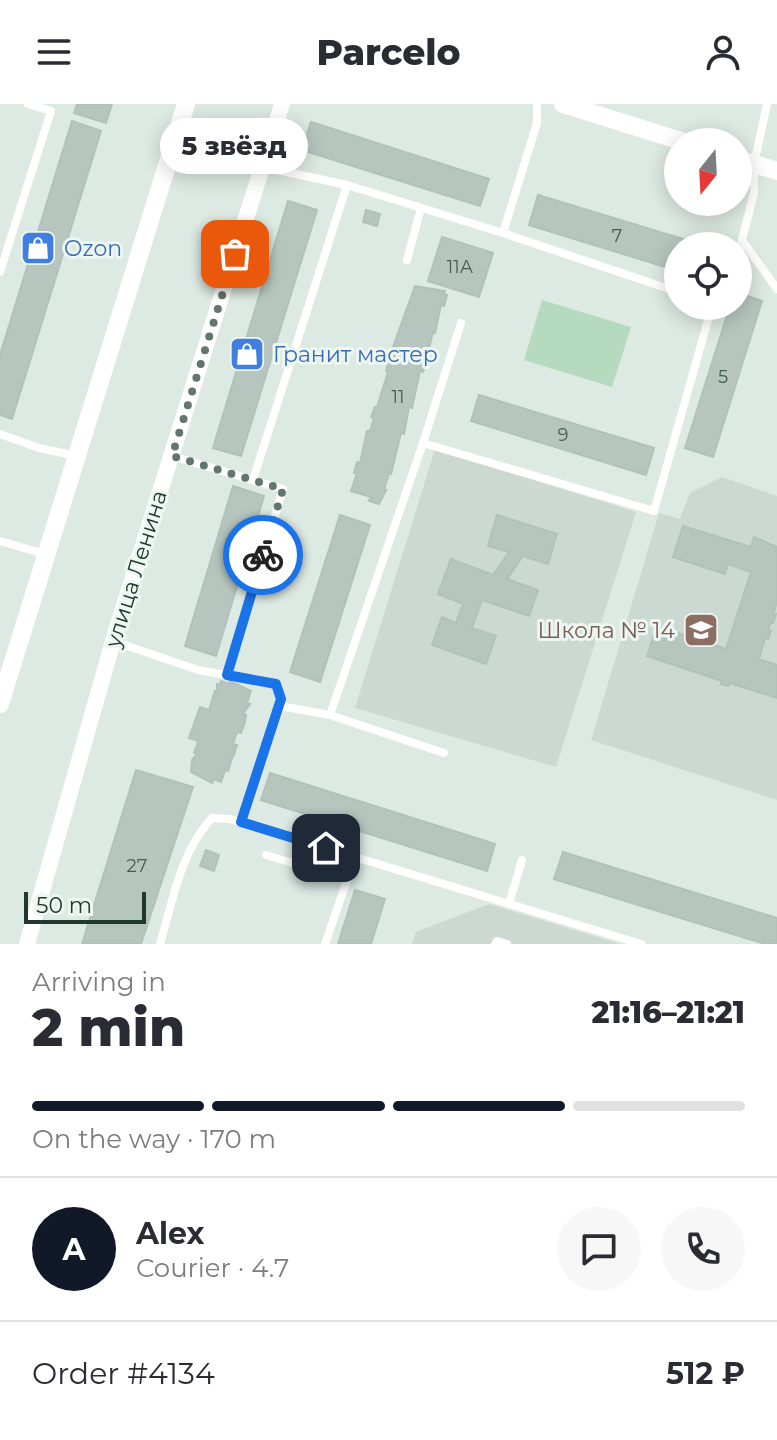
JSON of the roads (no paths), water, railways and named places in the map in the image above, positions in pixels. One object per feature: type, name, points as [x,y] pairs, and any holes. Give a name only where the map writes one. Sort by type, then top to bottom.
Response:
[{"type":"street","points":[[0,704],[186,104]]},
{"type":"street","name":"улица Ленина","points":[[27,944],[113,641],[282,104]]},
{"type":"street","points":[[563,104],[664,136]]},
{"type":"street","points":[[752,164],[777,171]]},
{"type":"lane","points":[[0,272],[51,111],[28,104]]},
{"type":"lane","points":[[503,233],[537,123],[537,104]]},
{"type":"lane","points":[[752,145],[767,104]]},
{"type":"lane","points":[[262,167],[347,185],[664,287]]},
{"type":"lane","points":[[253,480],[347,185]]},
{"type":"lane","points":[[407,260],[421,208]]},
{"type":"lane","points":[[752,254],[777,289]]},
{"type":"lane","points":[[423,443],[654,511],[708,320]]},
{"type":"lane","points":[[330,715],[461,323]]},
{"type":"lane","points":[[0,434],[39,448],[76,456]]},
{"type":"lane","points":[[172,456],[283,489],[227,675]]},
{"type":"lane","points":[[0,541],[46,554]]},
{"type":"lane","points":[[113,641],[198,670],[276,684],[280,706],[241,822]]},
{"type":"lane","points":[[280,706],[330,715],[444,753]]},
{"type":"lane","points":[[160,944],[187,854],[199,832],[212,818],[241,822],[641,944]]},
{"type":"lane","points":[[266,855],[346,879]]},
{"type":"lane","points":[[325,944],[355,857]]},
{"type":"lane","points":[[509,904],[522,860]]},
{"type":"lane","points":[[495,944],[497,941],[507,944]]},
{"type":"place","name":"Ozon","points":[[38,248]]},
{"type":"place","name":"5 звёзд","points":[[235,254]]},
{"type":"place","name":"Гранит мастер","points":[[247,354]]},
{"type":"place","name":"Школа № 14","points":[[701,630]]}]
